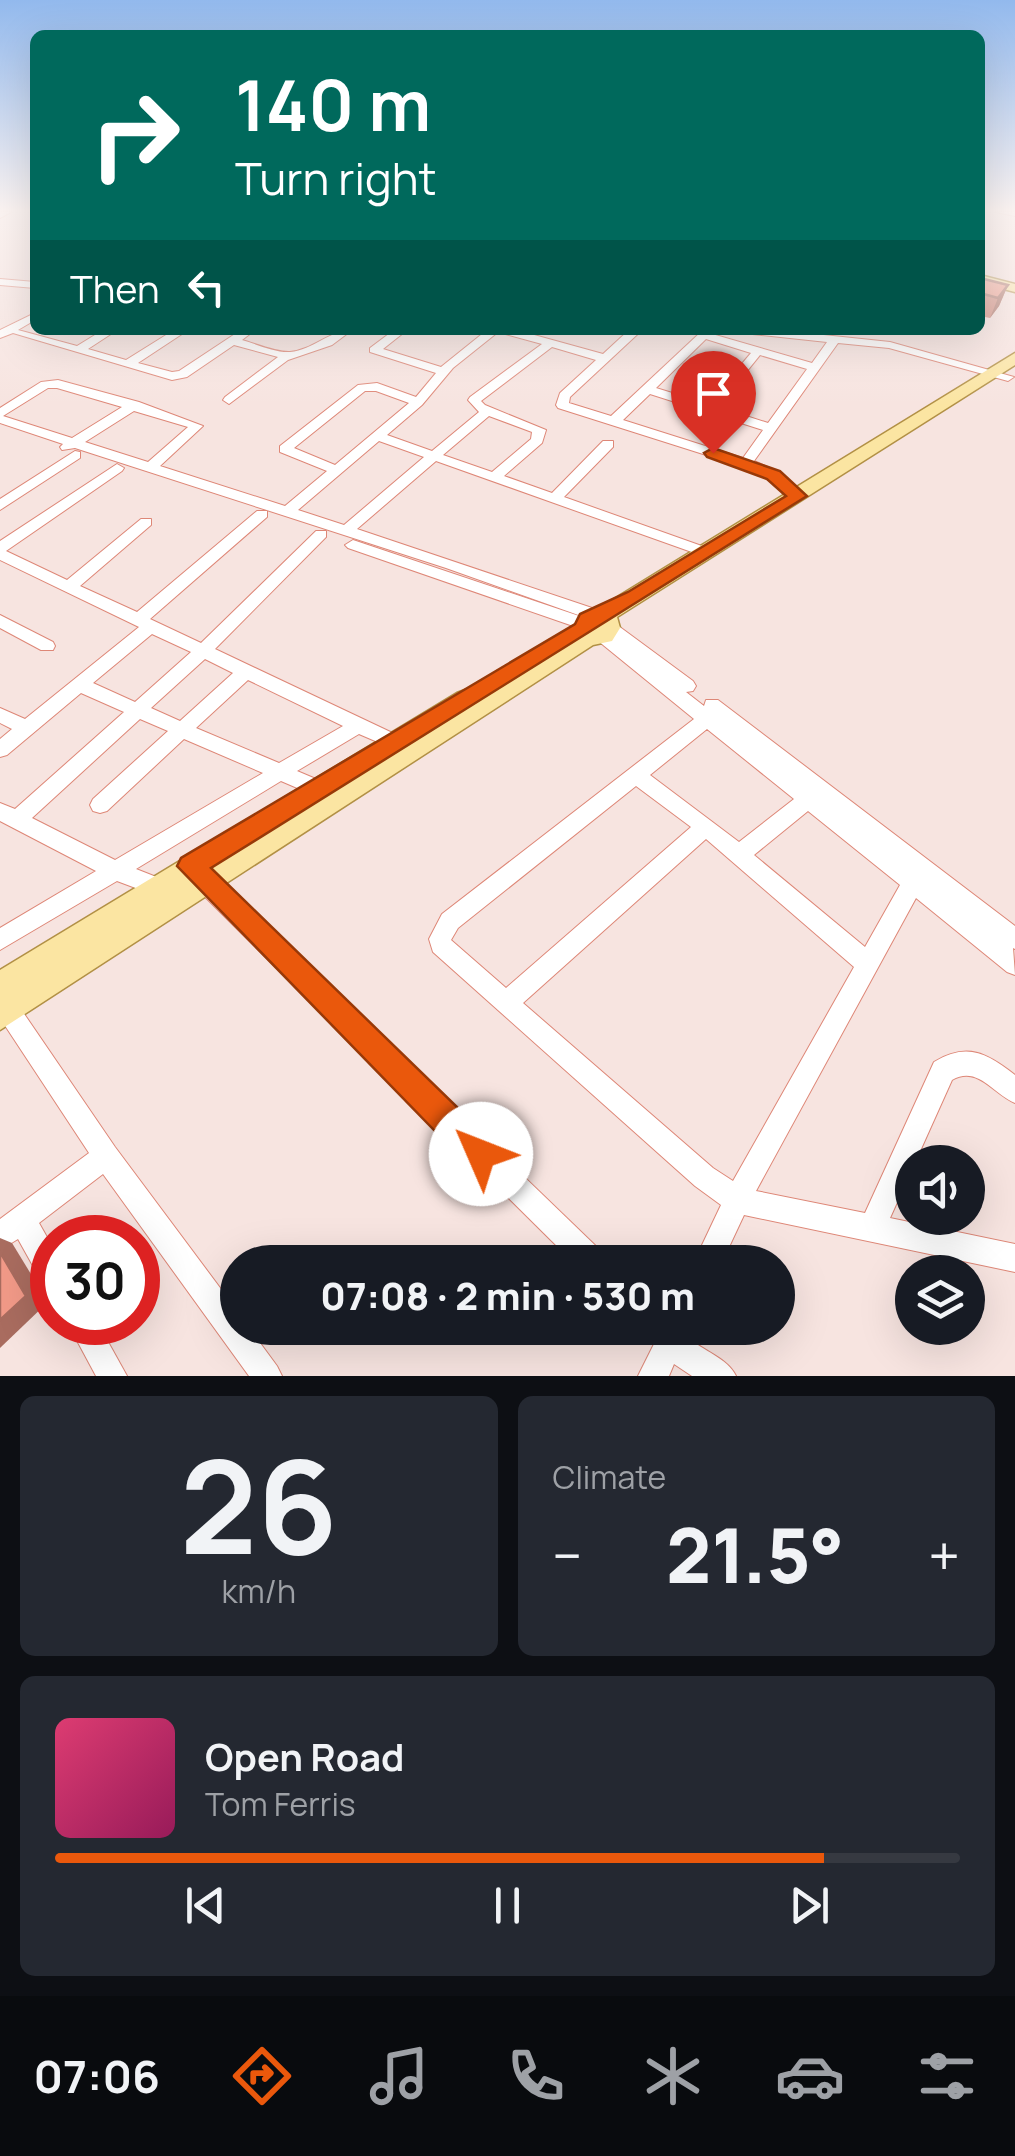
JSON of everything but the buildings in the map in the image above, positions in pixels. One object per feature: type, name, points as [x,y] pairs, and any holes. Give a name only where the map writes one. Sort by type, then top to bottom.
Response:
[{"type":"main road","points":[[985,280],[1015,288]]},
{"type":"main road","points":[[3,1004],[198,875],[1005,374],[1015,358]]},
{"type":"main road","points":[[3,1004],[157,887],[198,875],[316,788],[599,626],[798,496],[1005,374]]},
{"type":"street","points":[[0,282],[30,285]]},
{"type":"street","points":[[0,335],[30,319]]},
{"type":"street","points":[[0,343],[30,327]]},
{"type":"street","points":[[18,333],[163,375],[183,374],[241,335]]},
{"type":"street","points":[[79,350],[103,335]]},
{"type":"street","points":[[129,363],[174,335]]},
{"type":"street","points":[[229,400],[289,356],[328,343],[339,335]]},
{"type":"street","points":[[395,335],[374,350],[442,371]]},
{"type":"street","points":[[288,511],[418,402],[442,371],[488,335]]},
{"type":"street","points":[[521,335],[606,359]]},
{"type":"street","points":[[631,335],[560,400],[567,409],[746,463],[774,475],[798,496]]},
{"type":"street","points":[[612,423],[703,335]]},
{"type":"street","points":[[714,335],[814,368]]},
{"type":"street","points":[[801,335],[890,345],[1005,374]]},
{"type":"street","points":[[746,463],[836,338]]},
{"type":"street","points":[[232,341],[289,356]]},
{"type":"street","points":[[496,477],[540,434],[532,425],[475,406],[476,397],[551,343]]},
{"type":"street","points":[[710,409],[758,351]]},
{"type":"street","points":[[0,416],[53,384],[197,426],[150,467]]},
{"type":"street","points":[[336,470],[285,449],[362,388],[377,388],[418,402]]},
{"type":"street","points":[[647,389],[772,428]]},
{"type":"street","points":[[0,506],[70,449],[135,406]]},
{"type":"street","points":[[347,530],[487,410]]},
{"type":"street","points":[[0,416],[117,468],[599,626],[1015,964]]},
{"type":"street","points":[[0,430],[150,467],[347,530],[599,626],[1015,938]]},
{"type":"street","points":[[378,436],[708,553]]},
{"type":"street","points":[[555,498],[608,444]]},
{"type":"street","points":[[117,468],[0,551],[394,742]]},
{"type":"street","points":[[0,750],[80,684],[262,514]]},
{"type":"street","points":[[68,587],[146,522]]},
{"type":"street","points":[[157,887],[112,869],[9,815],[203,651],[321,534]]},
{"type":"street","points":[[0,622],[47,646]]},
{"type":"street","points":[[100,805],[246,671]]},
{"type":"street","points":[[80,684],[316,788]]},
{"type":"street","points":[[0,715],[26,728]]},
{"type":"street","points":[[708,718],[444,930],[441,946],[704,1177],[738,1200],[1015,1258]]},
{"type":"street","points":[[0,940],[112,869],[359,725]]},
{"type":"street","points":[[637,776],[706,828],[868,964]]},
{"type":"street","points":[[738,855],[809,799]]},
{"type":"street","points":[[506,1002],[706,828]]},
{"type":"street","points":[[198,875],[575,1245]]},
{"type":"street","points":[[716,1245],[912,884]]},
{"type":"street","points":[[3,1004],[106,1156],[267,1376]]},
{"type":"street","points":[[872,1227],[943,1072],[953,1062],[974,1062],[1015,1090]]},
{"type":"street","points":[[30,1248],[11,1228],[106,1156]]},
{"type":"street","points":[[94,1345],[112,1376]]},
{"type":"street","points":[[653,1376],[664,1345]]},
{"type":"street","points":[[680,1345],[690,1358],[720,1376]]},
{"type":"route","points":[[481,1154],[191,866],[584,628],[587,620],[601,617],[636,597],[798,496],[774,475],[713,453]]}]
